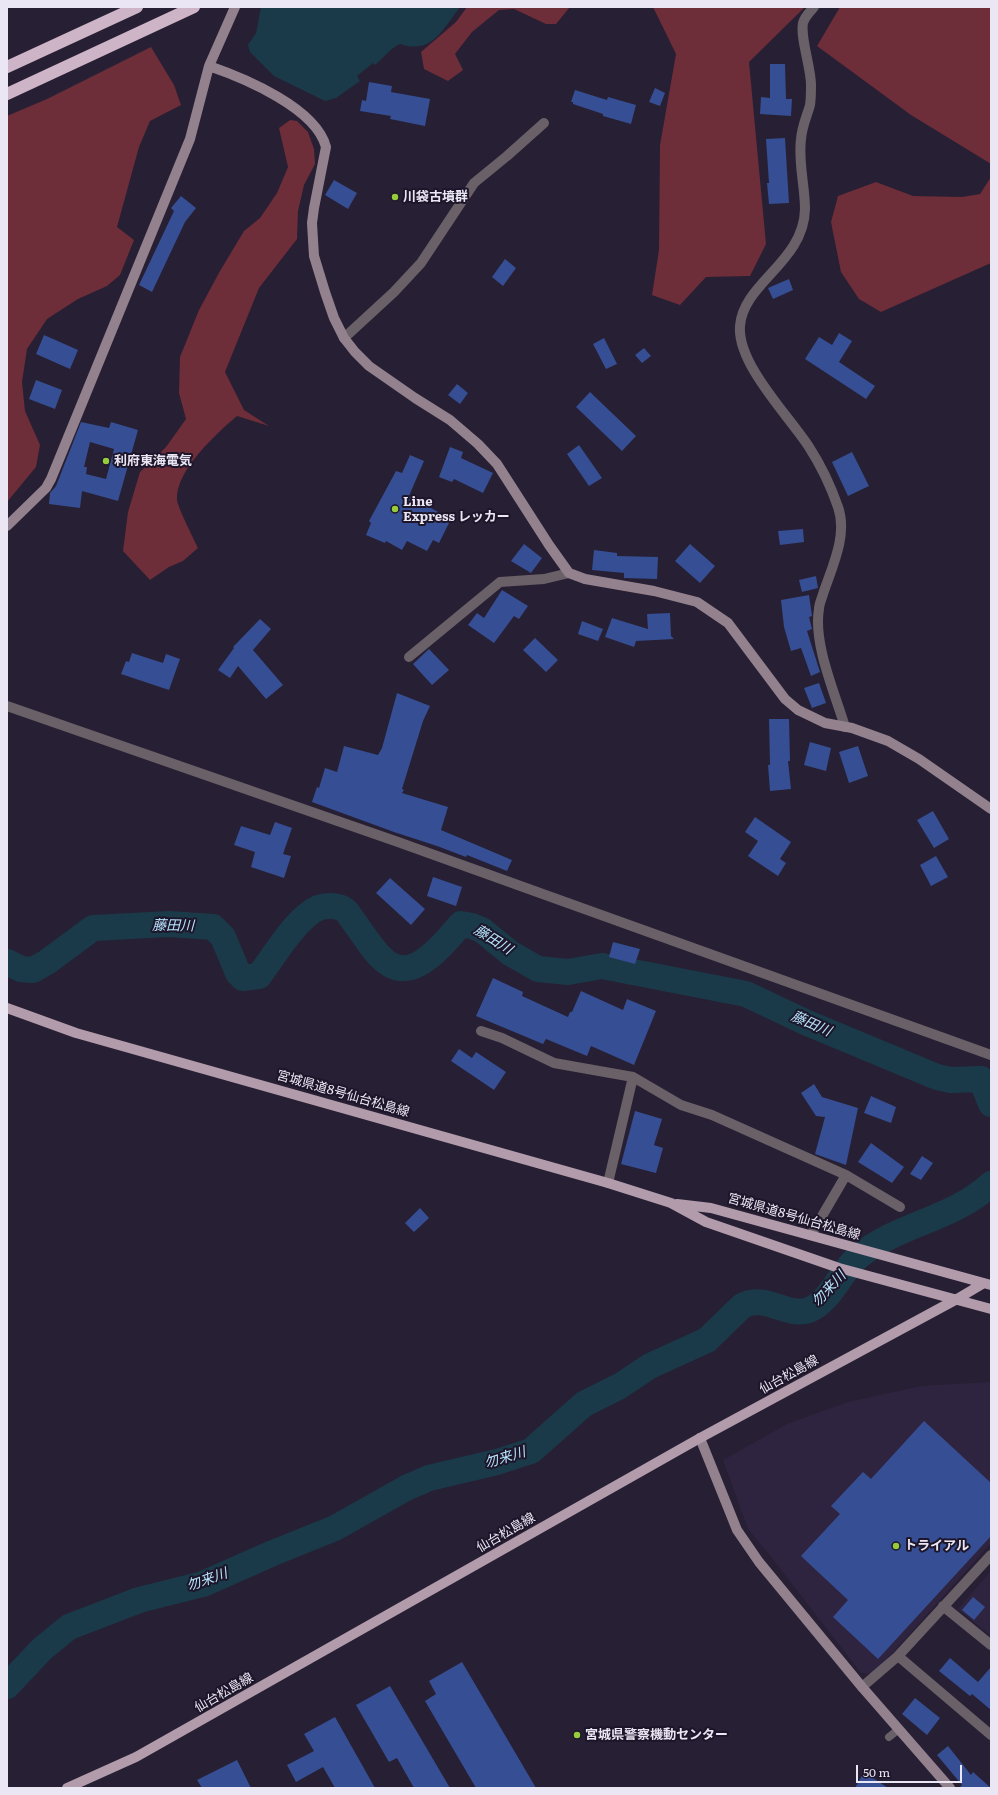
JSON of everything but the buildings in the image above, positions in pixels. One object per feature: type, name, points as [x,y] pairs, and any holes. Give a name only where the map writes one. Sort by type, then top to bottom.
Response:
[{"type":"highway","points":[[7,68],[137,7]]},
{"type":"highway","points":[[7,94],[194,7]]},
{"type":"main road","name":"宮城県道8号仙台松島線","points":[[7,1008],[76,1033],[608,1183],[671,1203],[711,1208],[908,1262]]},
{"type":"main road","name":"宮城県道8号仙台松島線","points":[[671,1203],[706,1222],[839,1268],[957,1299]]},
{"type":"main road","name":"仙台松島線","points":[[908,1262],[989,1282]]},
{"type":"main road","name":"仙台松島線","points":[[67,1788],[136,1757],[700,1438],[989,1282]]},
{"type":"main road","points":[[957,1299],[991,1309]]},
{"type":"street","points":[[7,526],[46,488],[51,479],[190,139],[209,66],[235,7]]},
{"type":"street","points":[[814,7],[807,14],[804,22],[803,34],[811,82],[810,103],[803,123],[800,140],[805,210],[803,225],[798,240],[783,261],[746,305],[740,327],[744,350],[751,368],[808,445],[826,474],[839,510],[842,532],[818,609],[820,638],[828,674],[845,727]]},
{"type":"street","points":[[209,66],[233,74],[301,112],[319,129],[324,138],[326,147],[314,208],[312,240],[314,256],[325,292],[334,318],[344,338],[369,366],[450,420],[478,444],[497,464],[549,545],[569,573],[585,579],[654,591],[697,602],[728,623],[785,700],[798,710],[825,723],[845,727],[888,741],[919,759],[991,809]]},
{"type":"street","points":[[344,338],[394,292],[421,263],[474,183],[544,123]]},
{"type":"street","points":[[409,656],[500,582],[544,579],[569,573]]},
{"type":"street","points":[[7,706],[398,842],[989,1054]]},
{"type":"street","points":[[481,1031],[502,1038],[554,1063],[633,1077],[681,1105],[733,1124],[846,1175],[900,1206]]},
{"type":"street","points":[[608,1183],[633,1077]]},
{"type":"street","points":[[811,1235],[846,1175]]},
{"type":"street","points":[[700,1438],[737,1530],[759,1562],[862,1687],[950,1788]]},
{"type":"street","points":[[862,1687],[898,1656],[991,1555]]},
{"type":"street","points":[[943,1606],[991,1646]]},
{"type":"street","points":[[898,1656],[991,1735]]},
{"type":"lane","points":[[888,1737],[899,1729]]},
{"type":"shaded area","points":[[467,7],[570,7],[556,24],[546,24],[514,9],[499,10],[472,32],[455,54],[463,70],[448,81],[424,69],[421,52],[456,22]]},
{"type":"shaded area","points":[[653,7],[805,7],[749,62],[766,244],[750,276],[706,277],[680,305],[652,295],[659,250],[660,145],[676,54]]},
{"type":"shaded area","points":[[840,7],[991,7],[991,164],[911,115],[817,46]]},
{"type":"shaded area","points":[[151,47],[174,85],[181,105],[150,121],[139,147],[117,227],[134,240],[120,275],[107,286],[78,299],[47,319],[27,349],[22,382],[25,411],[40,445],[36,467],[7,502],[7,116],[47,99]]},
{"type":"shaded area","points":[[290,120],[297,121],[308,132],[314,149],[315,164],[304,185],[298,211],[297,239],[259,288],[225,372],[244,410],[269,426],[237,416],[209,442],[190,465],[178,489],[177,500],[198,548],[183,561],[169,567],[150,580],[123,551],[128,512],[140,472],[166,447],[186,419],[179,393],[180,357],[199,310],[220,271],[244,231],[260,218],[277,193],[288,167],[279,128]]},
{"type":"shaded area","points":[[991,177],[991,263],[881,312],[859,299],[841,272],[831,222],[838,196],[876,182],[913,196],[962,197],[980,194]]},
{"type":"shaded area","points":[[991,1382],[991,1543],[872,1674],[861,1673],[748,1529],[723,1460],[787,1424],[848,1402],[921,1386]]},
{"type":"shaded area","points":[[991,1571],[991,1636],[958,1609]]},
{"type":"water","points":[[261,7],[460,7],[436,38],[429,43],[420,46],[400,44],[396,46],[375,65],[373,63],[357,76],[360,81],[336,98],[325,101],[274,76],[250,52],[248,45],[256,33]]},
{"type":"waterway","name":"藤田川","points":[[7,962],[21,969],[33,970],[47,962],[93,928],[169,924],[213,927],[223,937],[238,973],[243,978],[259,976],[286,938],[302,920],[318,908],[335,906],[346,911],[376,953],[385,961],[394,966],[404,968],[416,965],[438,950],[461,924],[472,926],[482,930],[510,953],[538,969],[568,972],[602,966],[746,994],[805,1022],[937,1077],[951,1080],[981,1079]]},
{"type":"waterway","name":"勿来川","points":[[981,1079],[991,1104]]},
{"type":"waterway","name":"勿来川","points":[[7,1686],[42,1649],[69,1627],[139,1600],[203,1584],[335,1528],[406,1488],[429,1478],[497,1462],[531,1451],[584,1404],[620,1386],[650,1366],[707,1340],[742,1306],[760,1302],[801,1312],[817,1306],[830,1293],[852,1263],[873,1246],[959,1206],[976,1196],[991,1184]]},
{"type":"place","name":"川袋古墳群","points":[[395,197]]},
{"type":"place","name":"利府東海電気","points":[[106,461]]},
{"type":"place","name":"Line Express レッカー","points":[[395,509]]},
{"type":"place","name":"トライアル","points":[[896,1546]]},
{"type":"place","name":"宮城県警察機動センター","points":[[577,1735]]}]
